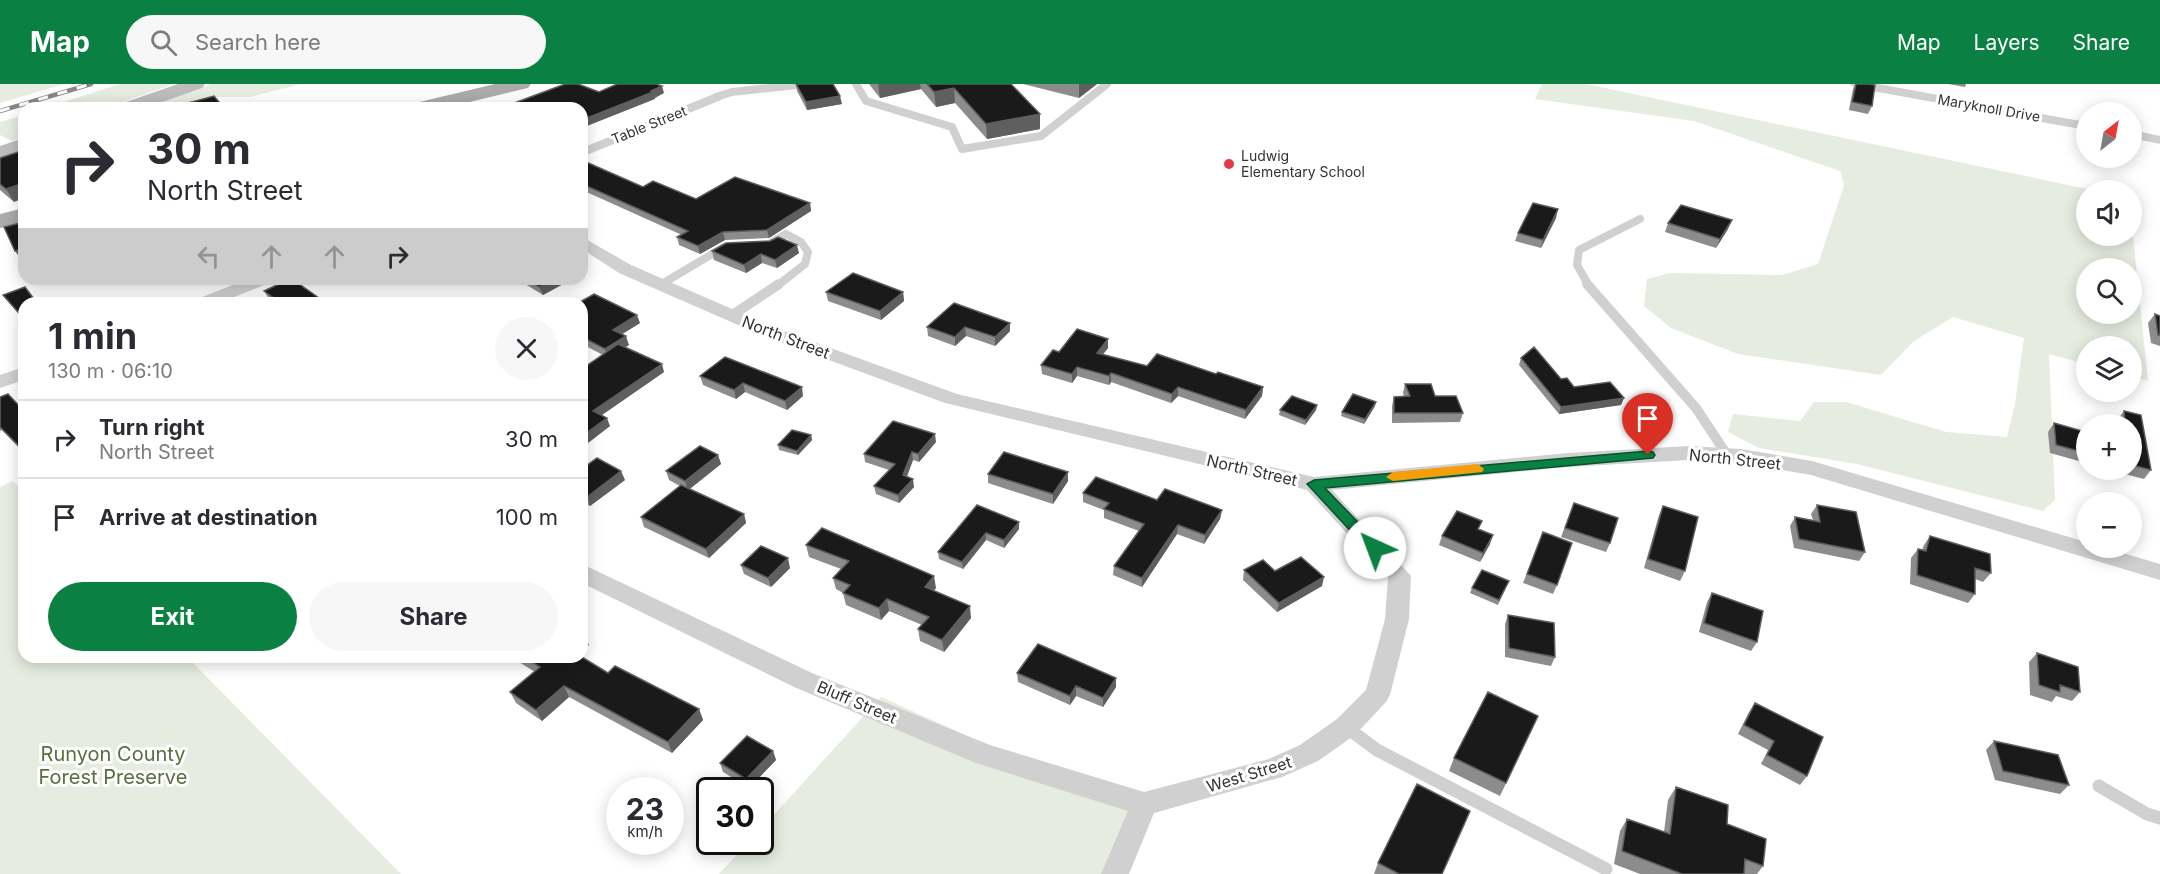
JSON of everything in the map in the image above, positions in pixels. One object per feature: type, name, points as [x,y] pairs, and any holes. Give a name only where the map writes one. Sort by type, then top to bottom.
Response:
[{"type":"main road","points":[[144,102],[196,84]]},
{"type":"main road","points":[[444,102],[521,84]]},
{"type":"main road","points":[[0,153],[18,146]]},
{"type":"main road","points":[[0,221],[18,216]]},
{"type":"street","name":"Maryknoll Drive","points":[[1856,84],[2076,124]]},
{"type":"street","name":"Table Street","points":[[588,150],[716,97]]},
{"type":"street","points":[[2142,136],[2160,140]]},
{"type":"street","name":"North Street","points":[[588,246],[625,269],[767,332],[952,399],[1314,484],[1568,460],[1689,453],[1727,455],[1812,468],[2160,573]]},
{"type":"street","points":[[218,297],[248,285]]},
{"type":"street","points":[[0,382],[18,375]]},
{"type":"street","name":"West Street","points":[[1144,804],[1273,769],[1309,753],[1346,727],[1377,695],[1397,619],[1400,576],[1314,484]]},
{"type":"street","name":"Bluff Street","points":[[588,575],[803,680],[985,755],[1144,804]]},
{"type":"street","points":[[1115,874],[1144,804]]},
{"type":"lane","points":[[716,97],[732,92],[807,84]]},
{"type":"lane","points":[[856,84],[866,101],[952,127],[962,149],[1041,136],[1107,84]]},
{"type":"lane","points":[[1640,219],[1579,250],[1575,259],[1576,268],[1588,285],[1696,408],[1727,455]]},
{"type":"lane","points":[[731,316],[795,274],[805,264],[808,252],[801,242],[786,234],[771,244],[760,244]]},
{"type":"lane","points":[[660,285],[726,246],[733,245]]},
{"type":"lane","points":[[1346,727],[1377,750],[1606,869]]},
{"type":"lane","points":[[2099,786],[2147,814],[2160,818]]},
{"type":"green space","points":[[0,84],[64,84],[0,103]]},
{"type":"green space","points":[[120,84],[174,84],[122,102],[64,102]]},
{"type":"green space","points":[[211,84],[301,84],[250,97],[212,97],[194,102],[159,102]]},
{"type":"green space","points":[[1542,84],[1586,84],[2076,187],[2076,246],[2134,246],[2135,258],[2076,258],[2076,324],[2142,323],[2148,381],[2142,379],[2142,336],[2076,336],[2076,361],[2049,354],[2055,500],[2043,511],[1857,464],[1759,448],[1728,432],[1733,414],[1800,421],[1814,402],[1846,402],[1946,432],[2007,437],[2015,404],[2024,338],[1953,317],[1914,341],[1881,375],[1738,354],[1671,328],[1644,306],[1647,279],[1670,273],[1782,275],[1818,264],[1844,185],[1840,171],[1694,121],[1535,99]]},
{"type":"green space","points":[[18,117],[18,139],[12,141],[0,135],[0,122]]},
{"type":"green space","name":"Runyon County Forest Preserve","points":[[13,481],[18,486],[18,663],[193,663],[401,874],[0,874],[0,487]]},
{"type":"green space","points":[[881,697],[992,747],[1147,795],[1107,874],[719,874],[737,855],[774,855],[774,815]]},
{"type":"building","points":[[565,84],[578,84],[599,92],[617,84],[662,86],[651,91],[653,92],[588,118],[588,102],[517,102]]},
{"type":"building","points":[[796,84],[833,84],[840,96],[806,102]]},
{"type":"building","points":[[927,84],[1011,84],[1040,114],[986,124],[954,88],[934,92]]},
{"type":"building","points":[[1856,84],[1875,85],[1872,106],[1852,102]]},
{"type":"building","points":[[214,96],[219,102],[192,102]]},
{"type":"building","points":[[18,152],[18,185],[6,189],[0,184],[0,158]]},
{"type":"building","points":[[588,163],[643,187],[653,181],[696,199],[735,177],[810,203],[767,230],[723,232],[698,246],[677,237],[688,231],[588,187]]},
{"type":"building","points":[[1533,203],[1558,209],[1543,240],[1518,233]]},
{"type":"building","points":[[1681,205],[1732,220],[1720,239],[1668,223]]},
{"type":"building","points":[[18,224],[18,250],[15,251],[4,227]]},
{"type":"building","points":[[778,237],[797,245],[775,260],[761,254],[744,265],[712,251],[726,243],[770,241]]},
{"type":"building","points":[[853,273],[903,292],[880,311],[826,292]]},
{"type":"building","points":[[277,285],[300,285],[318,297],[272,297],[264,291]]},
{"type":"building","points":[[25,287],[32,297],[18,297],[18,312],[3,295]]},
{"type":"building","points":[[594,294],[637,315],[613,330],[626,336],[605,349],[588,340],[588,297]]},
{"type":"building","points":[[954,303],[1010,323],[995,337],[965,327],[955,337],[927,327]]},
{"type":"building","points":[[2155,314],[2160,316],[2160,335],[2158,335]]},
{"type":"building","points":[[1077,329],[1108,339],[1097,353],[1147,366],[1157,354],[1263,387],[1246,410],[1178,387],[1172,394],[1111,373],[1109,376],[1077,367],[1072,374],[1041,365],[1053,350],[1059,352]]},
{"type":"building","points":[[618,344],[662,364],[593,411],[607,418],[588,432],[588,365]]},
{"type":"building","points":[[1534,347],[1561,379],[1567,378],[1574,387],[1610,382],[1624,398],[1561,407],[1521,358]]},
{"type":"building","points":[[725,357],[802,387],[785,401],[743,383],[734,390],[700,376]]},
{"type":"building","points":[[1405,384],[1431,384],[1435,396],[1456,396],[1463,413],[1394,413],[1394,397],[1410,396]]},
{"type":"building","points":[[8,394],[18,405],[18,445],[0,427],[0,397]]},
{"type":"building","points":[[1353,394],[1376,402],[1365,419],[1342,412]]},
{"type":"building","points":[[1292,396],[1317,405],[1306,420],[1280,410]]},
{"type":"building","points":[[2142,420],[2151,470],[2142,468]]},
{"type":"building","points":[[893,421],[935,434],[918,454],[912,452],[903,475],[913,479],[898,495],[874,486],[895,464],[864,454]]},
{"type":"building","points":[[2054,423],[2076,429],[2076,450],[2056,445]]},
{"type":"building","points":[[792,430],[811,435],[797,451],[778,445]]},
{"type":"building","points":[[700,446],[718,455],[685,481],[666,471]]},
{"type":"building","points":[[1004,452],[1068,472],[1053,494],[988,474]]},
{"type":"building","points":[[597,458],[621,471],[588,496],[588,465]]},
{"type":"building","points":[[1096,477],[1157,500],[1165,489],[1222,510],[1205,535],[1178,525],[1142,578],[1114,566],[1144,524],[1104,509],[1109,503],[1083,493]]},
{"type":"building","points":[[681,485],[744,514],[706,549],[641,517]]},
{"type":"building","points":[[1574,503],[1618,518],[1610,543],[1565,528]]},
{"type":"building","points":[[977,505],[1019,522],[1004,540],[986,533],[962,562],[938,552]]},
{"type":"building","points":[[1817,505],[1856,512],[1865,552],[1799,539],[1795,517],[1820,522]]},
{"type":"building","points":[[1663,506],[1698,517],[1685,571],[1648,559]]},
{"type":"building","points":[[1457,511],[1482,521],[1478,529],[1493,535],[1483,553],[1442,536]]},
{"type":"building","points":[[822,528],[934,576],[925,587],[970,606],[942,640],[918,629],[929,617],[887,599],[879,608],[843,593],[850,585],[833,578],[849,561],[806,545]]},
{"type":"building","points":[[1543,532],[1572,543],[1557,585],[1527,574]]},
{"type":"building","points":[[1930,536],[1990,554],[1991,573],[1975,568],[1975,594],[1917,575],[1918,549],[1926,551]]},
{"type":"building","points":[[761,546],[788,558],[768,578],[741,565]]},
{"type":"building","points":[[1301,557],[1324,577],[1279,603],[1244,570],[1263,560],[1275,571]]},
{"type":"building","points":[[1482,570],[1509,581],[1499,600],[1472,588]]},
{"type":"building","points":[[1712,593],[1763,611],[1757,642],[1704,623]]},
{"type":"building","points":[[1508,615],[1554,623],[1555,657],[1509,648]]},
{"type":"building","points":[[1038,644],[1116,678],[1103,698],[1076,686],[1070,696],[1017,673]]},
{"type":"building","points":[[2037,653],[2078,667],[2080,692],[2060,685],[2060,692],[2039,685]]},
{"type":"building","points":[[588,661],[608,673],[615,666],[699,709],[668,742],[564,686],[536,710],[510,692],[540,667],[534,663],[588,663]]},
{"type":"building","points":[[1488,692],[1538,716],[1506,783],[1454,758]]},
{"type":"building","points":[[1755,703],[1823,737],[1807,776],[1767,755],[1774,741],[1744,725]]},
{"type":"building","points":[[747,736],[773,751],[748,777],[743,777],[720,763]]},
{"type":"building","points":[[1994,741],[2058,755],[2069,785],[2003,771]]},
{"type":"building","points":[[1417,784],[1470,811],[1442,874],[1399,874],[1378,863]]},
{"type":"building","points":[[1676,787],[1728,805],[1727,824],[1766,839],[1763,866],[1745,859],[1744,874],[1682,874],[1622,851],[1627,819],[1670,834]]},
{"type":"railway","points":[[30,102],[91,84]]},
{"type":"railway","points":[[0,111],[18,106]]},
{"type":"slow traffic","points":[[1393,477],[1478,469]]},
{"type":"place","name":"Ludwig Elementary School","points":[[1229,164]]},
{"type":"route","points":[[1375,548],[1314,484],[1568,460],[1648,455]]}]
